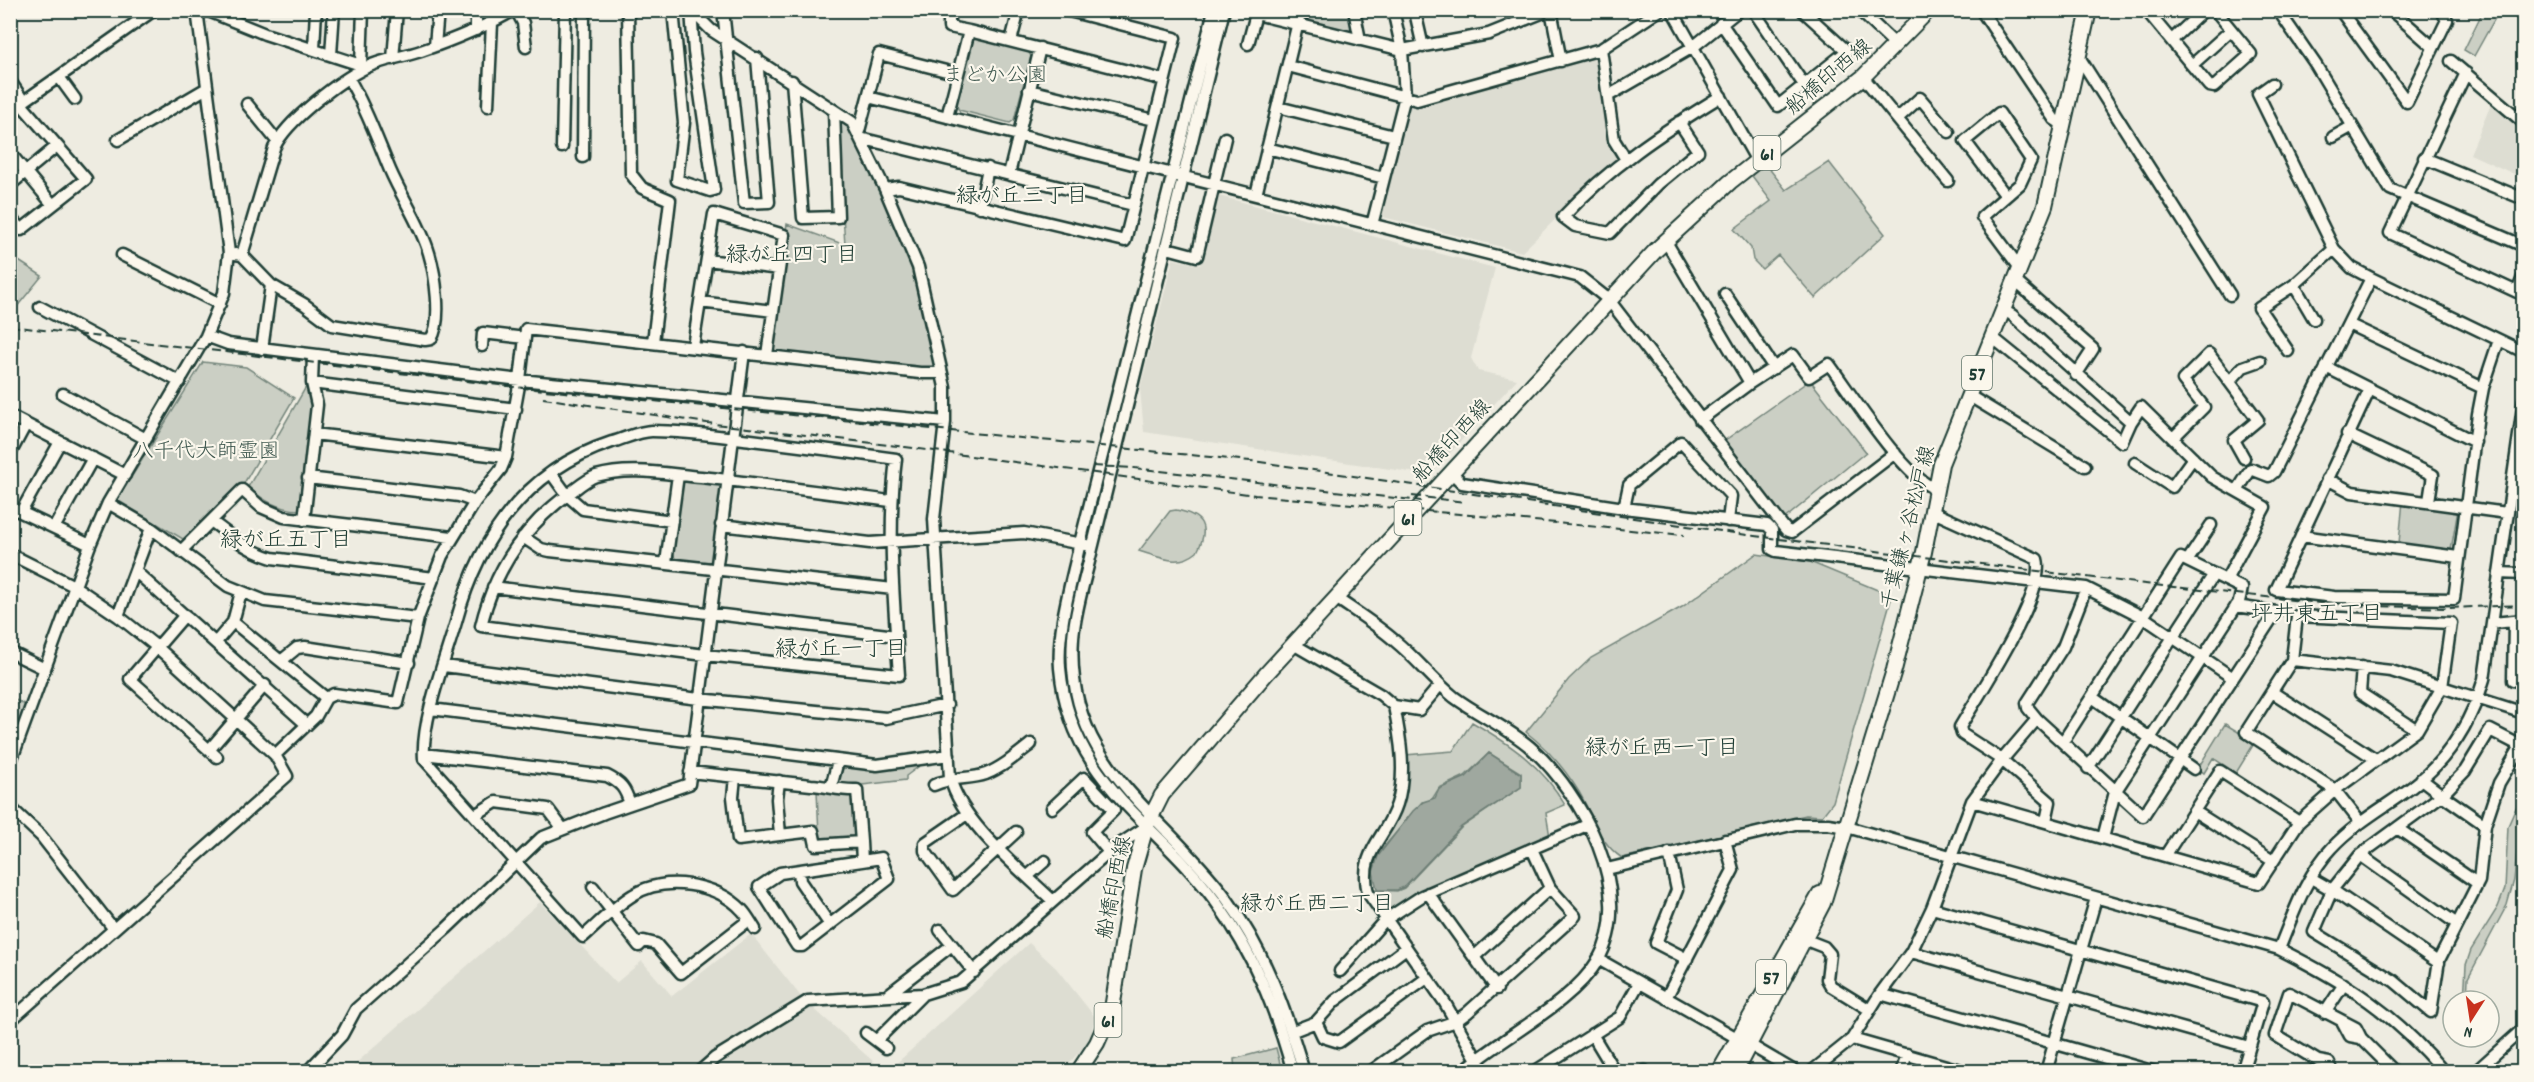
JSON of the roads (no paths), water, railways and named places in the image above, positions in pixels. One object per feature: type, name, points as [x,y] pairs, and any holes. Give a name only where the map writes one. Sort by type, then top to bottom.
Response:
[{"type":"main road","name":"船橋印西線","points":[[1077,1071],[1097,1043],[1112,1009],[1134,868],[1148,822],[1162,795],[1293,644],[1665,240],[1706,202],[1863,77],[1929,10]]},
{"type":"main road","name":"千葉鎌ヶ谷松戸線","points":[[1719,1071],[1744,1041],[1806,940],[1823,903],[1826,884],[1847,828],[1894,670],[1941,464],[2045,206],[2090,10]]},
{"type":"main road","name":"千葉鎌ヶ谷松戸線","points":[[1735,1071],[1744,1041],[1808,911],[1826,884]]},
{"type":"street","points":[[10,111],[154,10]]},
{"type":"street","points":[[10,764],[74,586],[108,503],[206,336],[220,304],[228,253],[197,10]]},
{"type":"street","points":[[206,10],[265,34],[364,66]]},
{"type":"street","points":[[314,49],[316,10]]},
{"type":"street","points":[[332,55],[334,10]]},
{"type":"street","points":[[363,10],[364,66]]},
{"type":"street","points":[[393,59],[397,10]]},
{"type":"street","points":[[435,46],[438,10]]},
{"type":"street","points":[[476,10],[476,30]]},
{"type":"street","points":[[242,255],[277,141],[295,118],[364,66],[435,46],[492,23],[515,10],[523,23],[526,47]]},
{"type":"street","points":[[562,147],[565,10]]},
{"type":"street","points":[[583,157],[584,10]]},
{"type":"street","points":[[628,10],[631,174],[642,188],[670,200],[653,342]]},
{"type":"street","points":[[673,10],[684,123],[677,180],[710,191],[714,190],[694,51],[691,10],[725,39],[852,122],[860,134],[885,189],[918,267],[945,387],[945,422],[933,519],[950,778],[967,814],[1053,901]]},
{"type":"street","points":[[723,10],[744,203],[769,202],[757,58]]},
{"type":"street","points":[[949,10],[949,27],[1164,80]]},
{"type":"street","points":[[1011,41],[1019,10]]},
{"type":"street","points":[[885,189],[900,187],[1125,241],[1175,38],[1065,10]]},
{"type":"street","points":[[1214,10],[1178,176],[1167,248],[1073,636],[1077,695],[1085,723],[1103,761],[1148,822],[1215,901],[1254,963],[1279,1020],[1293,1071]]},
{"type":"street","points":[[1224,10],[1080,543],[1063,630],[1060,666],[1063,689],[1079,742],[1094,769],[1148,822],[1201,868],[1245,925],[1266,963],[1293,1031],[1304,1071]]},
{"type":"street","points":[[1256,195],[1301,10]]},
{"type":"street","points":[[1354,10],[1360,40]]},
{"type":"street","points":[[1372,225],[1405,96],[1402,50],[1393,10]]},
{"type":"street","points":[[1419,10],[1415,12],[1423,47]]},
{"type":"street","points":[[1248,44],[1256,12],[1298,25],[1402,50],[1489,34],[1550,10],[1561,61]]},
{"type":"street","points":[[1288,66],[1417,100],[1601,49],[1660,10]]},
{"type":"street","points":[[1672,10],[1757,161]]},
{"type":"street","points":[[1608,96],[1693,47],[1739,10]]},
{"type":"street","points":[[1753,10],[1804,85]]},
{"type":"street","points":[[1721,23],[1778,106],[1848,51],[1802,10]]},
{"type":"street","points":[[1981,10],[2054,119],[2063,125]]},
{"type":"street","points":[[2146,10],[2209,86],[2214,87],[2250,54],[2215,10]]},
{"type":"street","points":[[2172,40],[2204,10]]},
{"type":"street","points":[[2278,10],[2316,65],[2390,189],[2523,246]]},
{"type":"street","points":[[2340,10],[2408,102],[2447,20],[2441,10]]},
{"type":"street","points":[[2391,10],[2433,47]]},
{"type":"street","points":[[1864,12],[1896,45]]},
{"type":"street","points":[[488,106],[492,23]]},
{"type":"street","points":[[2192,65],[2230,30]]},
{"type":"street","points":[[947,117],[969,31]]},
{"type":"street","points":[[1009,174],[1040,48]]},
{"type":"street","points":[[1601,49],[1614,140],[1625,158]]},
{"type":"street","points":[[860,134],[879,54],[958,74]]},
{"type":"street","points":[[2079,57],[2230,295]]},
{"type":"street","points":[[2451,61],[2523,123]]},
{"type":"street","points":[[2466,73],[2390,233],[2517,292],[2523,275]]},
{"type":"street","points":[[1863,77],[1948,181]]},
{"type":"street","points":[[59,78],[75,99]]},
{"type":"street","points":[[228,253],[242,255],[271,285],[304,304],[332,326],[425,340],[431,339],[435,334],[437,310],[429,252],[390,170],[366,108],[349,79]]},
{"type":"street","points":[[10,81],[22,103],[86,179],[21,230],[10,217]]},
{"type":"street","points":[[792,81],[804,218],[838,217],[834,111]]},
{"type":"street","points":[[2272,84],[2258,94],[2334,249],[2352,268],[2523,352]]},
{"type":"street","points":[[118,140],[207,87]]},
{"type":"street","points":[[1029,90],[1154,120]]},
{"type":"street","points":[[1679,122],[1698,151],[1658,184],[1610,232],[1575,226],[1563,217],[1625,158],[1679,122],[1721,96]]},
{"type":"street","points":[[868,97],[1571,275],[1590,284],[1609,300],[1786,530],[1792,532],[1895,453]]},
{"type":"street","points":[[1898,118],[1920,98],[1949,132]]},
{"type":"street","points":[[247,104],[277,141]]},
{"type":"street","points":[[1278,107],[1394,136]]},
{"type":"street","points":[[2006,196],[1965,141],[1999,113],[2031,160],[2020,184],[1982,217],[2020,268]]},
{"type":"street","points":[[2333,137],[2351,127]]},
{"type":"street","points":[[860,134],[1133,205]]},
{"type":"street","points":[[1167,248],[1197,256],[1226,138]]},
{"type":"street","points":[[10,185],[57,146]]},
{"type":"street","points":[[1267,148],[1384,178]]},
{"type":"street","points":[[10,153],[53,205]]},
{"type":"street","points":[[2424,158],[2523,200]]},
{"type":"street","points":[[980,207],[988,168]]},
{"type":"street","points":[[693,346],[714,214],[784,235],[767,355]]},
{"type":"street","points":[[1665,240],[1750,383]]},
{"type":"street","points":[[2288,351],[2259,308],[2294,285],[2334,249]]},
{"type":"street","points":[[122,255],[220,304]]},
{"type":"street","points":[[707,260],[779,269]]},
{"type":"street","points":[[2237,491],[2251,468],[2269,476],[2274,472],[2371,278]]},
{"type":"street","points":[[2014,281],[2093,349],[2076,375]]},
{"type":"street","points":[[262,349],[271,285]]},
{"type":"street","points":[[2294,285],[2314,319]]},
{"type":"street","points":[[1725,294],[1774,368]]},
{"type":"street","points":[[700,302],[773,311]]},
{"type":"street","points":[[40,307],[180,382]]},
{"type":"street","points":[[2003,310],[2012,315],[2076,375],[2131,422]]},
{"type":"street","points":[[2348,324],[2483,388]]},
{"type":"street","points":[[275,755],[316,716],[326,698],[334,694],[398,703],[418,618],[452,537],[475,502],[501,469],[506,457],[516,409],[526,329],[920,373],[942,373]]},
{"type":"street","points":[[482,346],[483,333],[525,338]]},
{"type":"street","points":[[206,336],[228,344],[262,349],[520,380],[945,422]]},
{"type":"street","points":[[1992,337],[2122,442],[2141,407],[2212,477],[2265,507],[2226,580]]},
{"type":"street","points":[[2370,388],[2276,590],[2334,597],[2454,599],[2483,388],[2499,340]]},
{"type":"street","points":[[307,1071],[342,1035],[356,1009],[496,883],[516,860],[542,838],[688,784],[744,352]]},
{"type":"street","points":[[2173,438],[2204,407],[2183,380],[2209,354],[2258,420],[2234,440],[2244,458]]},
{"type":"street","points":[[304,520],[316,405],[312,383],[313,355]]},
{"type":"street","points":[[1700,420],[1750,383],[1793,356],[1809,377],[1829,364],[1895,453],[1927,486],[1935,489]]},
{"type":"street","points":[[2230,381],[2243,367],[2260,361]]},
{"type":"street","points":[[2326,367],[2475,442]]},
{"type":"street","points":[[312,383],[516,409]]},
{"type":"street","points":[[63,394],[146,439]]},
{"type":"street","points":[[1968,395],[2085,466]]},
{"type":"street","points":[[2279,949],[2299,900],[2330,849],[2360,822],[2421,779],[2452,748],[2479,698],[2493,623],[2507,513],[2518,461],[2523,400]]},
{"type":"street","points":[[10,416],[125,475]]},
{"type":"street","points":[[10,454],[26,424]]},
{"type":"street","points":[[593,887],[612,911],[639,946],[644,941],[656,944],[681,973],[752,924],[742,910],[716,891],[685,885],[661,885],[643,890],[612,911],[584,937],[424,759],[430,709],[472,572],[499,524],[530,489],[564,462],[603,445],[649,431],[732,438],[896,459],[891,501],[890,542],[899,675],[705,655],[481,626],[492,587],[523,537],[542,515],[567,495],[599,475],[627,471],[678,475],[891,501]]},
{"type":"street","points":[[314,434],[506,457]]},
{"type":"street","points":[[2348,434],[2433,475],[2429,501]]},
{"type":"street","points":[[21,512],[60,442]]},
{"type":"street","points":[[1624,508],[1629,485],[1681,442],[1731,496],[1728,521]]},
{"type":"street","points":[[54,528],[93,458]]},
{"type":"street","points":[[2135,463],[2172,487],[2193,458]]},
{"type":"street","points":[[551,472],[567,495],[583,509],[672,521]]},
{"type":"street","points":[[1451,472],[1462,483],[1624,508],[1767,525],[1772,530],[1772,549],[1776,551],[2086,588],[2143,617],[2233,678]]},
{"type":"street","points":[[666,563],[678,475]]},
{"type":"street","points":[[308,478],[459,496],[475,502]]},
{"type":"street","points":[[2326,479],[2352,492],[2507,513]]},
{"type":"street","points":[[181,550],[242,490],[261,507],[284,517],[452,537]]},
{"type":"street","points":[[108,503],[151,528],[228,586],[241,592],[265,600],[418,618]]},
{"type":"street","points":[[10,507],[90,544]]},
{"type":"street","points":[[1931,511],[2037,559],[2040,569],[2021,621],[1960,727],[1962,734],[2002,760],[2050,802],[2046,821]]},
{"type":"street","points":[[211,521],[249,549],[272,558],[434,578]]},
{"type":"street","points":[[721,525],[870,543],[936,541],[1024,533],[1093,546]]},
{"type":"street","points":[[2188,560],[2211,525]]},
{"type":"street","points":[[118,616],[151,528]]},
{"type":"street","points":[[2301,536],[2458,557]]},
{"type":"street","points":[[523,537],[541,549],[550,551],[893,589]]},
{"type":"street","points":[[10,1021],[287,776],[275,755],[236,718],[157,647],[118,616],[74,586],[12,558]]},
{"type":"street","points":[[2066,737],[2181,558],[2242,588],[2236,606],[2115,792],[2103,838]]},
{"type":"street","points":[[135,571],[307,725]]},
{"type":"street","points":[[2499,573],[2523,574]]},
{"type":"street","points":[[2088,768],[2214,574]]},
{"type":"street","points":[[492,587],[896,636]]},
{"type":"street","points":[[2086,588],[2063,647],[2027,704],[2028,708],[2088,768],[2143,816],[2276,612],[2236,606]]},
{"type":"street","points":[[216,642],[233,622],[241,592]]},
{"type":"street","points":[[1336,598],[1396,641],[1440,685],[1476,712],[1528,745],[1563,784],[1587,825],[1607,869],[1613,912],[1608,939],[1598,959],[1569,994],[1462,1071]]},
{"type":"street","points":[[185,615],[130,679],[214,753],[236,718],[265,685]]},
{"type":"street","points":[[1972,801],[2259,883],[2299,822],[2335,790],[2418,730],[2442,687],[2451,623],[2297,616],[2292,660],[2246,732],[2335,790],[2360,822]]},
{"type":"street","points":[[2493,623],[2519,620],[2513,680],[2523,683]]},
{"type":"street","points":[[233,622],[326,698]]},
{"type":"street","points":[[1293,644],[1381,695],[1394,706],[1419,710],[1440,685]]},
{"type":"street","points":[[281,662],[297,648],[305,647],[409,663]]},
{"type":"street","points":[[10,652],[45,669]]},
{"type":"street","points":[[2292,660],[2391,671],[2523,713]]},
{"type":"street","points":[[444,666],[699,699],[886,718],[947,705]]},
{"type":"street","points":[[2362,668],[2360,693],[2418,730]]},
{"type":"street","points":[[2272,692],[2377,760]]},
{"type":"street","points":[[2092,697],[2194,769]]},
{"type":"street","points":[[1394,706],[1399,729],[1401,784],[1395,810],[1369,854],[1364,878],[1368,894],[1456,1021],[1484,1071]]},
{"type":"street","points":[[430,709],[877,765],[949,755]]},
{"type":"street","points":[[1811,1071],[1852,1039],[1880,994],[1911,952],[1932,908],[1972,801],[2002,760],[2037,719]]},
{"type":"street","points":[[2490,730],[2521,747],[2499,783],[2485,825],[2478,883],[2439,963],[2431,1012],[2394,981],[2314,932],[2332,890],[2360,855],[2442,795],[2465,771],[2490,730]]},
{"type":"street","points":[[934,785],[950,778],[984,774],[1008,762],[1031,744]]},
{"type":"street","points":[[424,754],[607,776],[625,788],[630,804]]},
{"type":"street","points":[[831,787],[838,761]]},
{"type":"street","points":[[2165,856],[2220,771],[2299,822]]},
{"type":"street","points":[[690,772],[831,787],[841,791],[857,790],[862,861]]},
{"type":"street","points":[[735,777],[733,797],[738,840],[813,831],[816,845],[861,842]]},
{"type":"street","points":[[1052,808],[1084,778],[1114,810],[1092,832],[1109,852]]},
{"type":"street","points":[[2421,779],[2485,825]]},
{"type":"street","points":[[779,781],[777,799],[780,835]]},
{"type":"street","points":[[475,815],[496,802],[548,809],[563,829]]},
{"type":"street","points":[[10,807],[41,836],[114,928]]},
{"type":"street","points":[[2194,811],[2273,861]]},
{"type":"street","points":[[967,814],[925,843],[925,851],[953,890],[1016,832]]},
{"type":"street","points":[[699,1071],[715,1058],[808,1001],[888,994],[922,994],[948,988],[974,972],[1109,852],[1148,822]]},
{"type":"street","points":[[1607,869],[1795,824],[1828,824],[1847,828],[2279,949],[2372,1001],[2415,1038],[2444,1071]]},
{"type":"street","points":[[1340,971],[1385,920],[1428,893],[1587,825]]},
{"type":"street","points":[[2397,828],[2478,883]]},
{"type":"street","points":[[1666,998],[1732,870],[1725,840]]},
{"type":"street","points":[[1370,1071],[1427,1031],[1456,1021],[1497,988],[1575,916],[1550,888],[1532,849]]},
{"type":"street","points":[[1669,853],[1677,890],[1656,943],[1687,959]]},
{"type":"street","points":[[2360,855],[2457,924]]},
{"type":"street","points":[[881,858],[889,879],[802,946],[797,946],[759,887],[780,873],[799,871],[881,858]]},
{"type":"street","points":[[1028,876],[1045,861]]},
{"type":"street","points":[[799,871],[800,881],[830,925]]},
{"type":"street","points":[[2311,878],[2439,963]]},
{"type":"street","points":[[1475,956],[1550,888]]},
{"type":"street","points":[[1428,893],[1497,988]]},
{"type":"street","points":[[2046,1071],[2096,898]]},
{"type":"street","points":[[1932,908],[2263,1002],[2244,1071]]},
{"type":"street","points":[[940,930],[974,972]]},
{"type":"street","points":[[1806,940],[1824,947],[1830,954],[1827,979],[1831,986],[1870,1010]]},
{"type":"street","points":[[888,994],[952,945]]},
{"type":"street","points":[[1293,1031],[1316,1022],[1340,996],[1405,949]]},
{"type":"street","points":[[1911,952],[2249,1047]]},
{"type":"street","points":[[1598,959],[1796,1071]]},
{"type":"street","points":[[1316,1022],[1323,1037],[1339,1042],[1427,978]]},
{"type":"street","points":[[1534,1071],[1620,1017],[1638,982]]},
{"type":"street","points":[[2325,1013],[2344,984]]},
{"type":"street","points":[[2326,1071],[2318,1061],[2275,1035],[2289,993],[2343,1023],[2350,1036],[2361,1038],[2395,1071]]},
{"type":"street","points":[[866,1033],[882,1044],[922,994]]},
{"type":"street","points":[[1880,994],[2155,1071]]},
{"type":"street","points":[[2475,1071],[2523,1028]]},
{"type":"street","points":[[1592,1034],[1615,1071]]},
{"type":"street","points":[[1852,1039],[1967,1071]]},
{"type":"street","points":[[1901,1071],[1907,1054]]},
{"type":"street","points":[[2318,1061],[2329,1063],[2333,1071]]},
{"type":"railway","points":[[10,326],[524,388],[1260,462],[1747,535],[2127,582],[2339,605],[2448,608],[2524,605]]},
{"type":"railway","points":[[543,398],[707,423],[905,447],[1255,495],[1684,535]]},
{"type":"railway","points":[[1093,466],[1134,468],[1421,501]]},
{"type":"railway","points":[[1412,496],[1465,502]]},
{"type":"district","name":"緑が丘三丁目","points":[[1022,194]]},
{"type":"district","name":"緑が丘四丁目","points":[[792,253]]},
{"type":"district","name":"緑が丘五丁目","points":[[286,538]]},
{"type":"district","name":"坪井東五丁目","points":[[2317,612]]},
{"type":"district","name":"緑が丘一丁目","points":[[841,647]]},
{"type":"district","name":"緑が丘西一丁目","points":[[1662,746]]},
{"type":"district","name":"緑が丘西二丁目","points":[[1317,902]]},
{"type":"park label","name":"まどか公園","points":[[995,74]]},
{"type":"park label","name":"八千代大師霊園","points":[[206,450]]}]
